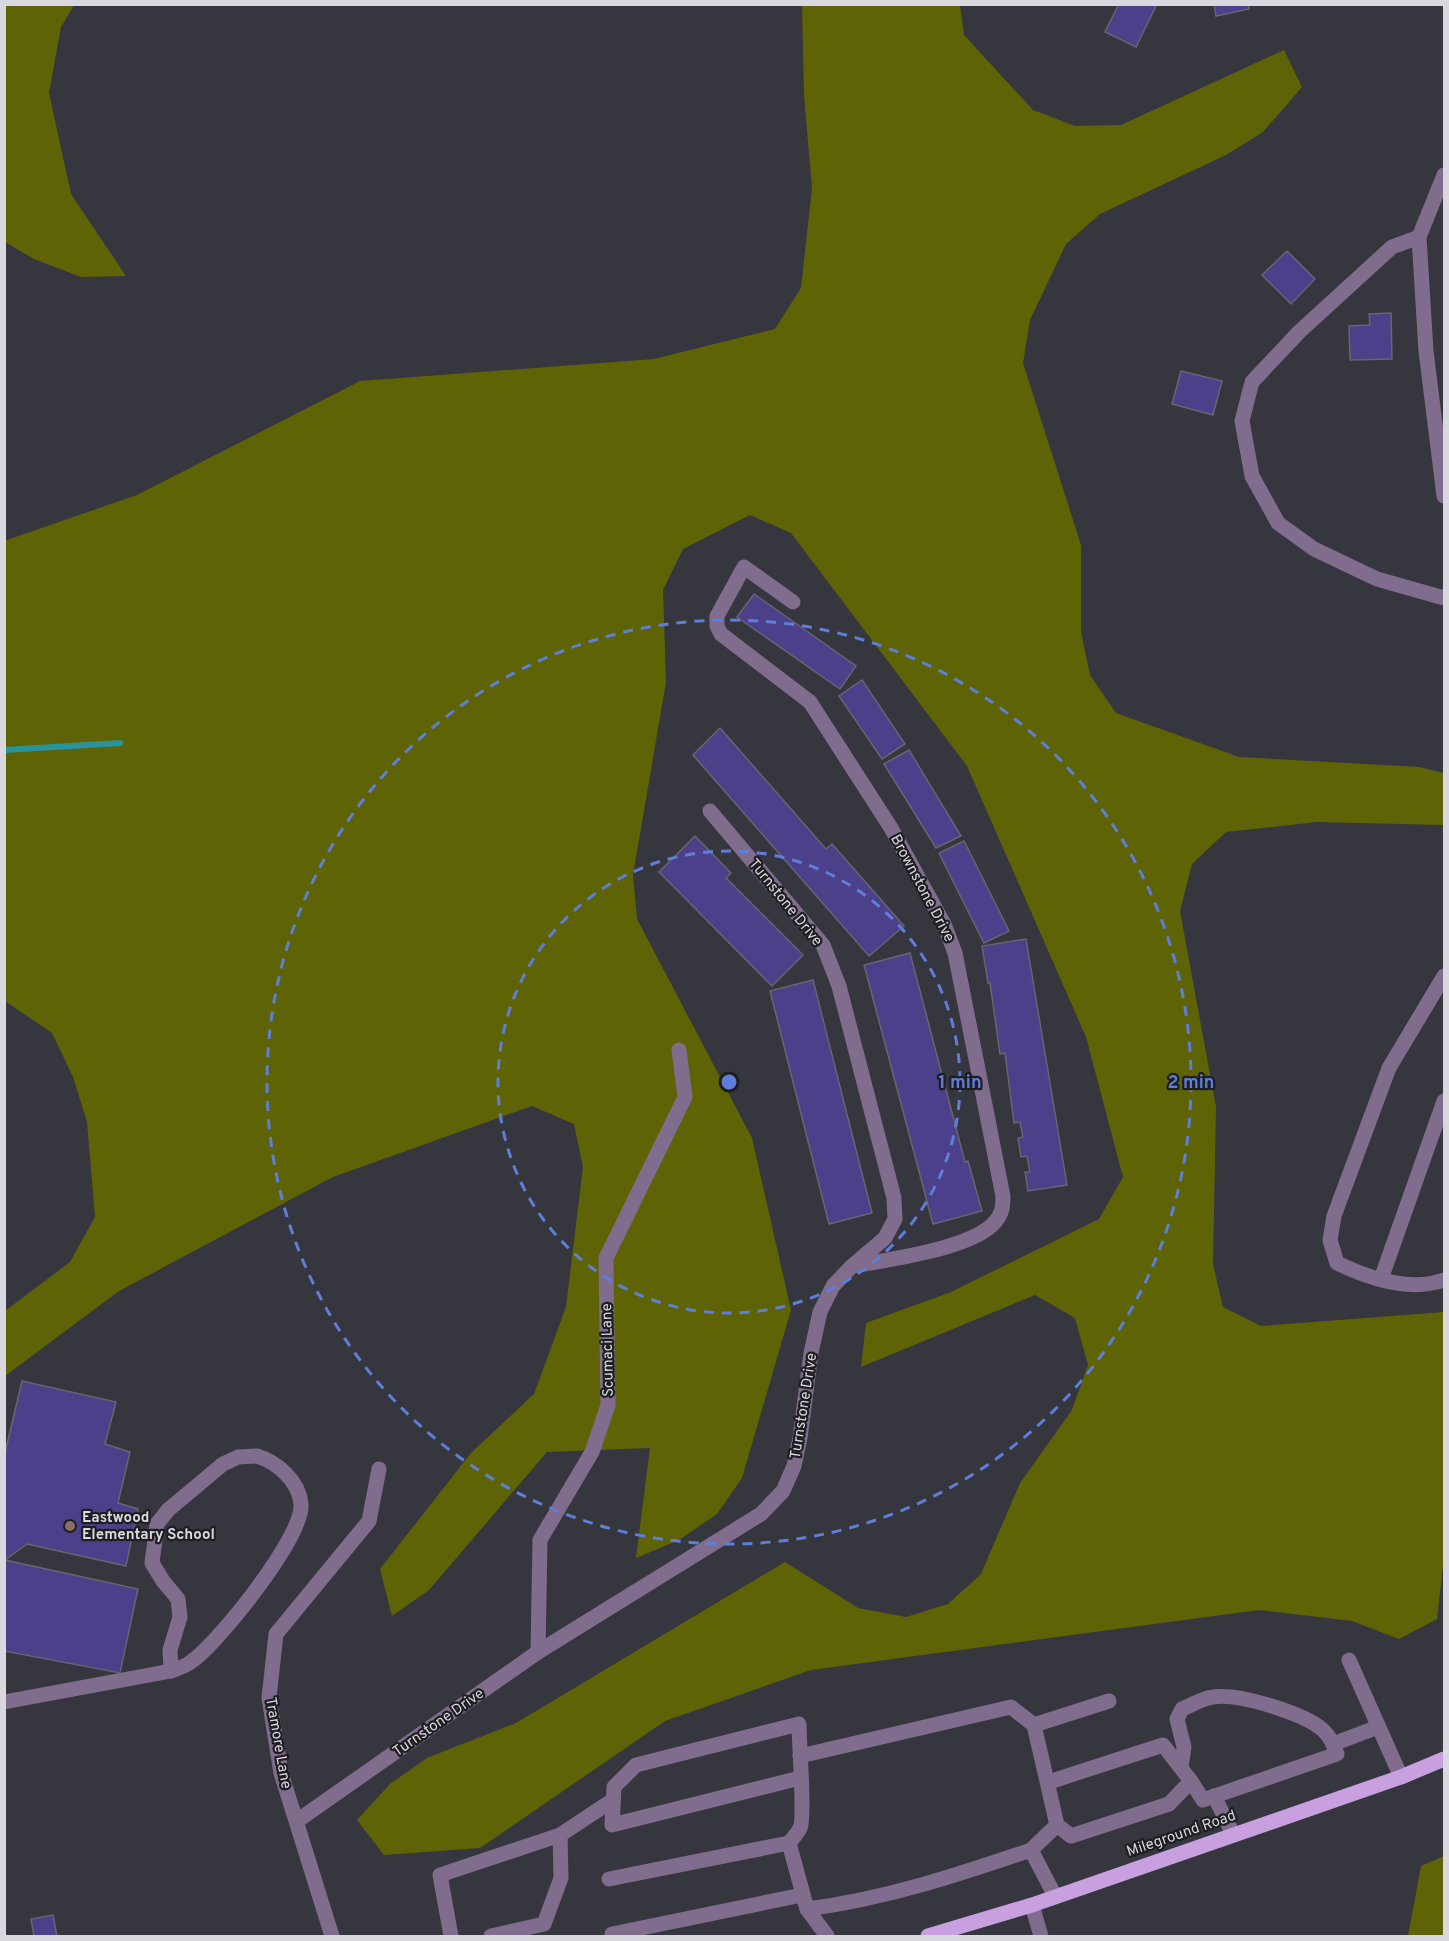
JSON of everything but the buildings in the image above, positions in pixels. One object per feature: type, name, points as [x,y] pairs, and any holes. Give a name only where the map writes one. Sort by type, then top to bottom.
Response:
[{"type":"main road","name":"Mileground Road","points":[[927,1936],[1032,1905],[1401,1777],[1444,1759]]},
{"type":"street","points":[[1444,175],[1419,237],[1426,351],[1444,496]]},
{"type":"street","points":[[1419,237],[1392,247],[1299,332],[1252,382],[1242,421],[1252,476],[1278,523],[1314,549],[1377,579],[1444,598]]},
{"type":"street","name":"Brownstone Drive","points":[[793,603],[744,567],[717,616],[717,626],[721,634],[810,702],[891,828],[944,924],[955,953],[1003,1196],[1003,1210],[994,1224],[977,1236],[950,1246],[851,1267]]},
{"type":"street","name":"Turnstone Drive","points":[[297,1821],[538,1653],[761,1514],[783,1491],[801,1438],[803,1400],[820,1312],[833,1286],[885,1238],[895,1219],[894,1198],[839,986],[823,945],[710,811]]},
{"type":"street","points":[[1444,976],[1389,1068],[1334,1216],[1330,1240],[1336,1263],[1359,1274],[1430,1285],[1444,1280]]},
{"type":"street","name":"Scumaci Lane","points":[[538,1653],[540,1540],[592,1452],[608,1406],[606,1258],[686,1097],[679,1050]]},
{"type":"street","points":[[1381,1279],[1444,1101]]},
{"type":"street","points":[[4,1701],[171,1671],[191,1662],[235,1619],[290,1535],[301,1504],[296,1489],[272,1461],[257,1456],[238,1457],[223,1464],[168,1510],[157,1524],[152,1563],[178,1599],[180,1617],[170,1650],[171,1671]]},
{"type":"street","name":"Tramore Lane","points":[[332,1936],[281,1773],[269,1698],[276,1634],[369,1521],[379,1469]]},
{"type":"street","points":[[1349,1660],[1401,1777]]},
{"type":"street","points":[[1049,1782],[1163,1745],[1203,1800],[1336,1754],[1333,1744],[1321,1729],[1289,1713],[1243,1699],[1213,1697],[1182,1709],[1177,1719],[1184,1747],[1181,1768]]},
{"type":"street","points":[[1034,1725],[1109,1701]]},
{"type":"street","points":[[800,1756],[1011,1707],[1034,1725],[1049,1782],[1057,1825],[1071,1836],[1169,1804],[1191,1781]]},
{"type":"street","points":[[609,1879],[789,1843],[801,1827],[799,1724],[636,1765],[614,1787],[612,1825],[800,1778]]},
{"type":"street","points":[[1333,1744],[1378,1726]]},
{"type":"street","points":[[1214,1796],[1233,1834]]},
{"type":"street","points":[[451,1936],[440,1875],[560,1835],[613,1800]]},
{"type":"street","points":[[612,1934],[805,1902],[852,1903],[931,1883],[1031,1850],[1057,1825]]},
{"type":"street","points":[[491,1936],[544,1923],[561,1878],[560,1835]]},
{"type":"street","points":[[789,1843],[805,1902],[827,1936]]},
{"type":"street","points":[[1031,1850],[1055,1896]]},
{"type":"street","points":[[1032,1905],[1041,1936]]},
{"type":"shaded area","points":[[4,5],[74,5],[61,27],[49,93],[71,194],[126,276],[81,277],[34,259],[5,242]]},
{"type":"shaded area","points":[[802,5],[960,5],[964,35],[1033,110],[1075,126],[1121,125],[1284,50],[1302,87],[1263,132],[1226,155],[1100,214],[1066,244],[1030,320],[1023,363],[1081,545],[1081,632],[1090,675],[1116,713],[1239,757],[1419,767],[1444,773],[1444,825],[1317,822],[1226,832],[1192,864],[1180,911],[1216,1107],[1213,1264],[1223,1307],[1261,1326],[1444,1312],[1444,1556],[1437,1619],[1399,1639],[1352,1621],[1259,1610],[811,1670],[665,1721],[480,1848],[384,1855],[357,1820],[390,1784],[427,1758],[516,1723],[785,1562],[858,1608],[906,1617],[948,1604],[981,1574],[1020,1483],[1072,1410],[1088,1365],[1075,1318],[1035,1295],[861,1367],[866,1323],[951,1292],[1099,1219],[1123,1177],[1086,1037],[967,766],[791,533],[750,515],[683,549],[663,590],[666,682],[633,875],[637,919],[752,1138],[791,1310],[742,1478],[717,1514],[679,1540],[636,1558],[650,1448],[547,1452],[429,1590],[392,1616],[380,1569],[471,1453],[534,1394],[566,1307],[583,1167],[574,1124],[532,1106],[333,1177],[119,1291],[5,1376],[5,1311],[70,1262],[95,1217],[87,1122],[73,1077],[52,1033],[5,1001],[4,541],[137,495],[360,381],[654,359],[775,329],[801,288],[812,188],[804,95]]},
{"type":"shaded area","points":[[1444,1856],[1444,1936],[1408,1936],[1421,1866]]},
{"type":"waterway","points":[[4,750],[120,743]]},
{"type":"place","name":"Eastwood Elementary School","points":[[70,1526]]}]
